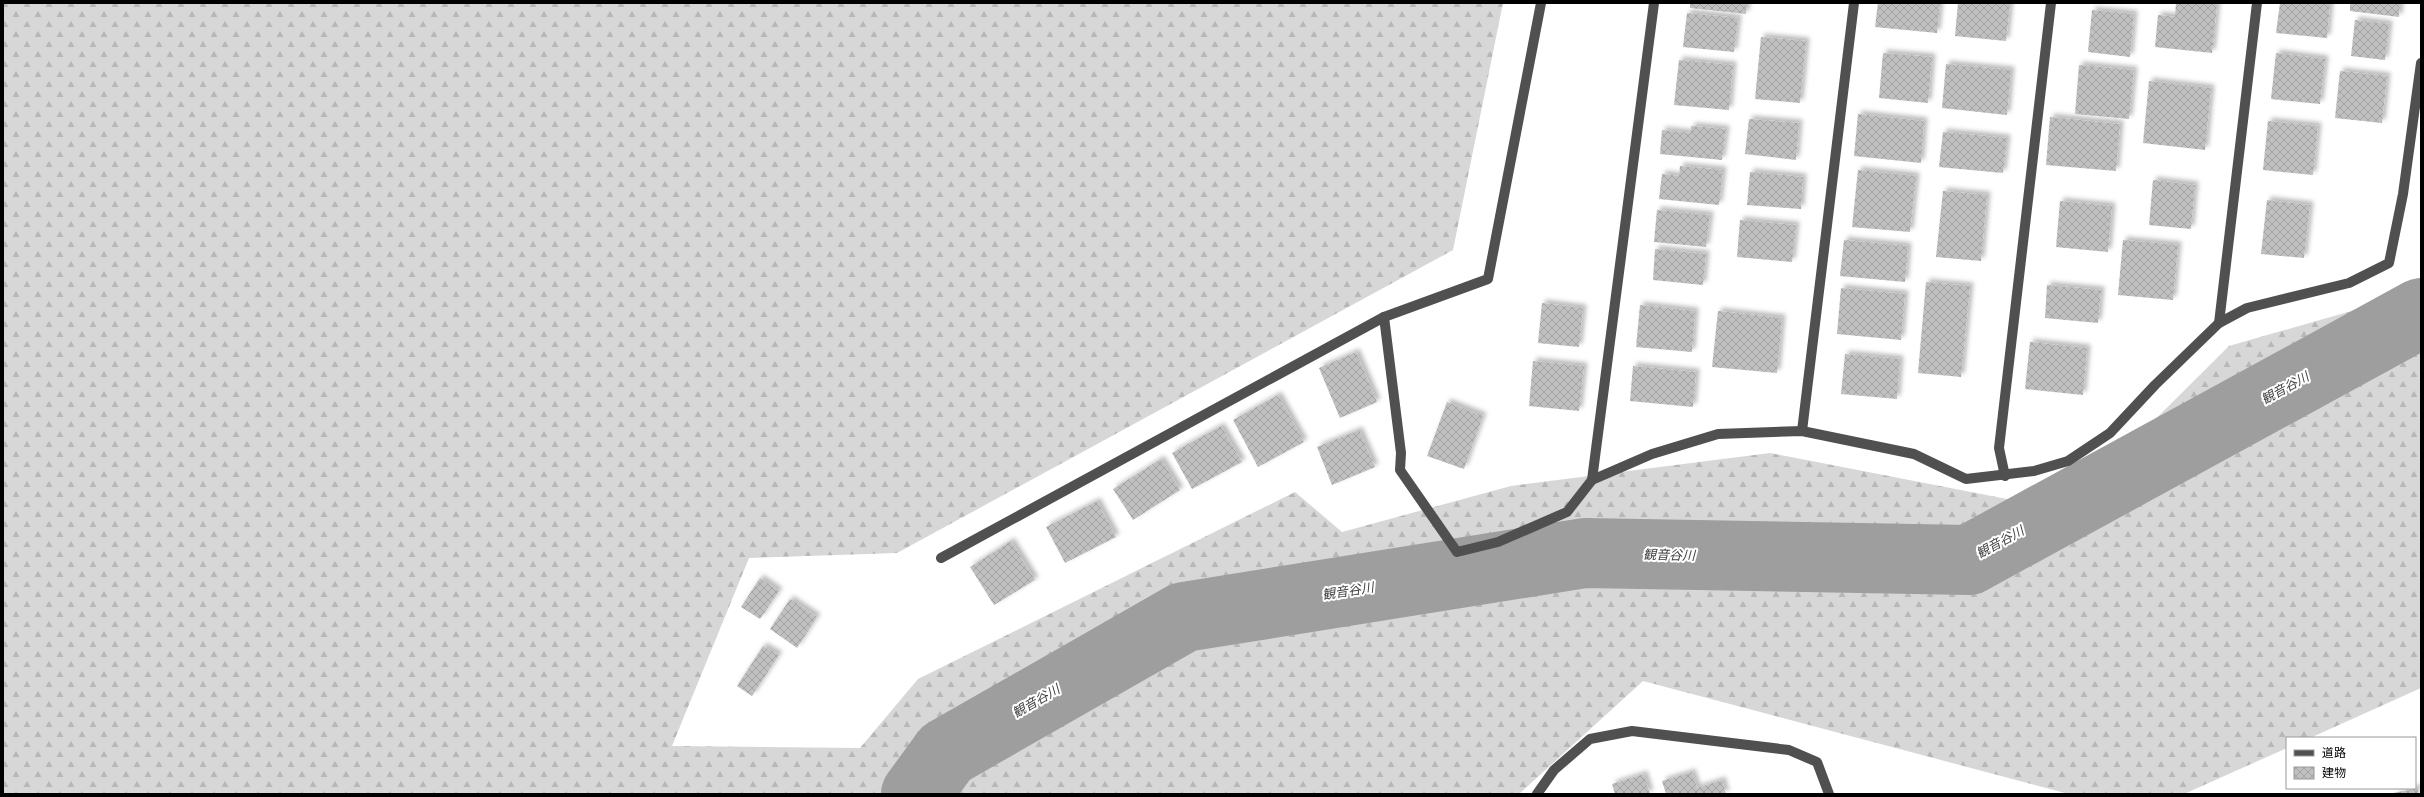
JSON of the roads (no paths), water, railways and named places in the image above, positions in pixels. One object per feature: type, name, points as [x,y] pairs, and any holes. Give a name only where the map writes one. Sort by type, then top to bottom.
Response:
[{"type":"street","points":[[941,558],[1384,317],[1488,279],[1541,3]]},
{"type":"street","points":[[1592,480],[1654,3]]},
{"type":"street","points":[[1802,431],[1854,3]]},
{"type":"street","points":[[2006,476],[1999,448],[2051,3]]},
{"type":"street","points":[[2219,323],[2257,3]]},
{"type":"street","points":[[1384,317],[1401,453],[1400,470],[1457,552],[1498,542],[1567,512],[1592,480],[1652,454],[1718,434],[1802,431],[1914,454],[1966,479],[2006,476],[2034,471],[2068,461],[2089,449],[2110,434],[2156,385],[2219,323],[2247,308],[2348,283],[2389,263],[2403,194],[2421,63]]},
{"type":"street","points":[[1537,794],[1554,770],[1590,739],[1632,731],[1789,750],[1817,762],[1829,794]]},
{"type":"waterway","name":"観音谷川","points":[[916,794],[946,753],[1184,617],[1585,553],[1969,560],[2421,313]]}]
